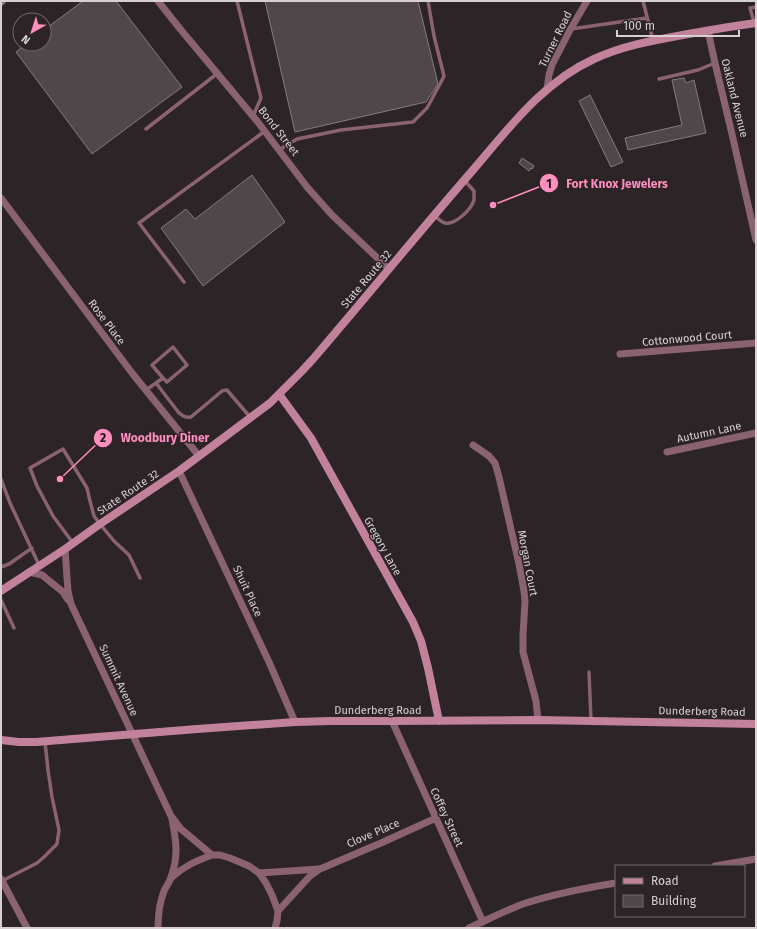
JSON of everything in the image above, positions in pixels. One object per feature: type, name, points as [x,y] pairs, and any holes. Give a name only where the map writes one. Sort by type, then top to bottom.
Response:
[{"type":"street","name":"Bond Street","points":[[158,1],[253,116],[307,187],[332,215],[389,268]]},
{"type":"street","name":"Turner Road","points":[[547,89],[552,65],[587,1]]},
{"type":"street","name":"State Route 32","points":[[1,591],[179,471],[270,403],[302,371],[516,120],[547,89],[570,72],[595,58],[617,50],[653,40],[755,23]]},
{"type":"street","name":"Oakland Avenue","points":[[708,31],[756,240]]},
{"type":"street","name":"Rose Place","points":[[1,198],[128,367],[199,456]]},
{"type":"street","name":"Cottonwood Court","points":[[620,354],[756,343]]},
{"type":"street","name":"Gregory Lane","points":[[279,394],[311,438],[413,622],[421,641],[439,721]]},
{"type":"street","name":"Autumn Lane","points":[[666,452],[756,433]]},
{"type":"street","name":"Morgan Court","points":[[473,445],[489,456],[495,463],[499,477],[524,591],[523,652],[536,701],[538,720]]},
{"type":"street","name":"Shuit Place","points":[[179,471],[269,662],[295,722]]},
{"type":"street","name":"Summit Avenue","points":[[65,549],[68,590],[71,604],[171,816],[181,829],[212,855]]},
{"type":"street","points":[[29,572],[42,575],[63,592],[71,604]]},
{"type":"street","name":"Dunderberg Road","points":[[1,740],[19,742],[73,740],[132,733],[295,722],[332,721],[591,720],[756,724]]},
{"type":"street","name":"Coffey Street","points":[[392,721],[484,922]]},
{"type":"street","name":"Summit Avenue","points":[[158,928],[160,902],[171,878],[176,857],[176,841],[171,816]]},
{"type":"street","name":"Clove Place","points":[[278,911],[310,876],[320,869],[436,818]]},
{"type":"street","name":"Summit Avenue","points":[[171,878],[189,864],[212,855],[220,855],[230,858],[249,866],[259,873],[266,883],[278,911]]},
{"type":"street","points":[[721,865],[756,859]]},
{"type":"street","name":"Clove Place","points":[[259,873],[320,869]]},
{"type":"street","points":[[2,880],[27,928]]},
{"type":"street","points":[[469,928],[521,905],[541,898],[615,883]]},
{"type":"street","points":[[275,928],[278,911]]},
{"type":"lane","points":[[237,1],[261,98],[253,116]]},
{"type":"lane","points":[[279,150],[297,140],[341,130],[413,122],[427,108],[444,76],[434,36],[428,1]]},
{"type":"lane","points":[[642,1],[653,40]]},
{"type":"lane","points":[[755,23],[750,8],[756,7]]},
{"type":"lane","points":[[570,30],[647,18]]},
{"type":"lane","points":[[659,79],[698,70],[715,63]]},
{"type":"lane","points":[[146,129],[218,74]]},
{"type":"lane","points":[[184,282],[139,223],[265,131]]},
{"type":"lane","points":[[434,215],[444,223],[453,223],[470,208],[474,201],[474,191],[464,180]]},
{"type":"lane","points":[[174,347],[187,365],[167,382],[163,378],[152,365],[174,347]]},
{"type":"lane","points":[[146,390],[163,378]]},
{"type":"lane","points":[[156,383],[183,417],[191,417],[222,391],[227,390],[250,418]]},
{"type":"lane","points":[[73,543],[53,516],[37,486],[30,468],[63,449],[87,488],[94,516],[129,555],[140,578]]},
{"type":"lane","points":[[1,479],[10,503],[39,565]]},
{"type":"lane","points":[[1,567],[9,564],[32,548]]},
{"type":"lane","points":[[1,600],[14,628]]},
{"type":"lane","points":[[588,672],[591,720]]},
{"type":"lane","points":[[2,880],[44,858],[57,844],[59,830],[52,797],[45,741]]},
{"type":"building","points":[[83,1],[116,1],[182,87],[92,154],[16,52],[52,52],[52,24]]},
{"type":"building","points":[[265,1],[418,1],[438,84],[426,102],[295,132]]},
{"type":"building","points":[[684,78],[686,83],[694,80],[706,133],[628,150],[625,138],[682,125],[672,80]]},
{"type":"building","points":[[590,95],[623,162],[611,167],[579,101]]},
{"type":"building","points":[[522,158],[534,166],[532,169],[531,168],[529,171],[519,163]]},
{"type":"building","points":[[252,175],[285,222],[203,286],[161,228],[186,209],[195,219]]},
{"type":"railway","points":[[1,5],[6,1]]},
{"type":"place","name":"Fort Knox Jewelers","points":[[493,205]]},
{"type":"place","name":"Woodbury Diner","points":[[60,479]]}]
